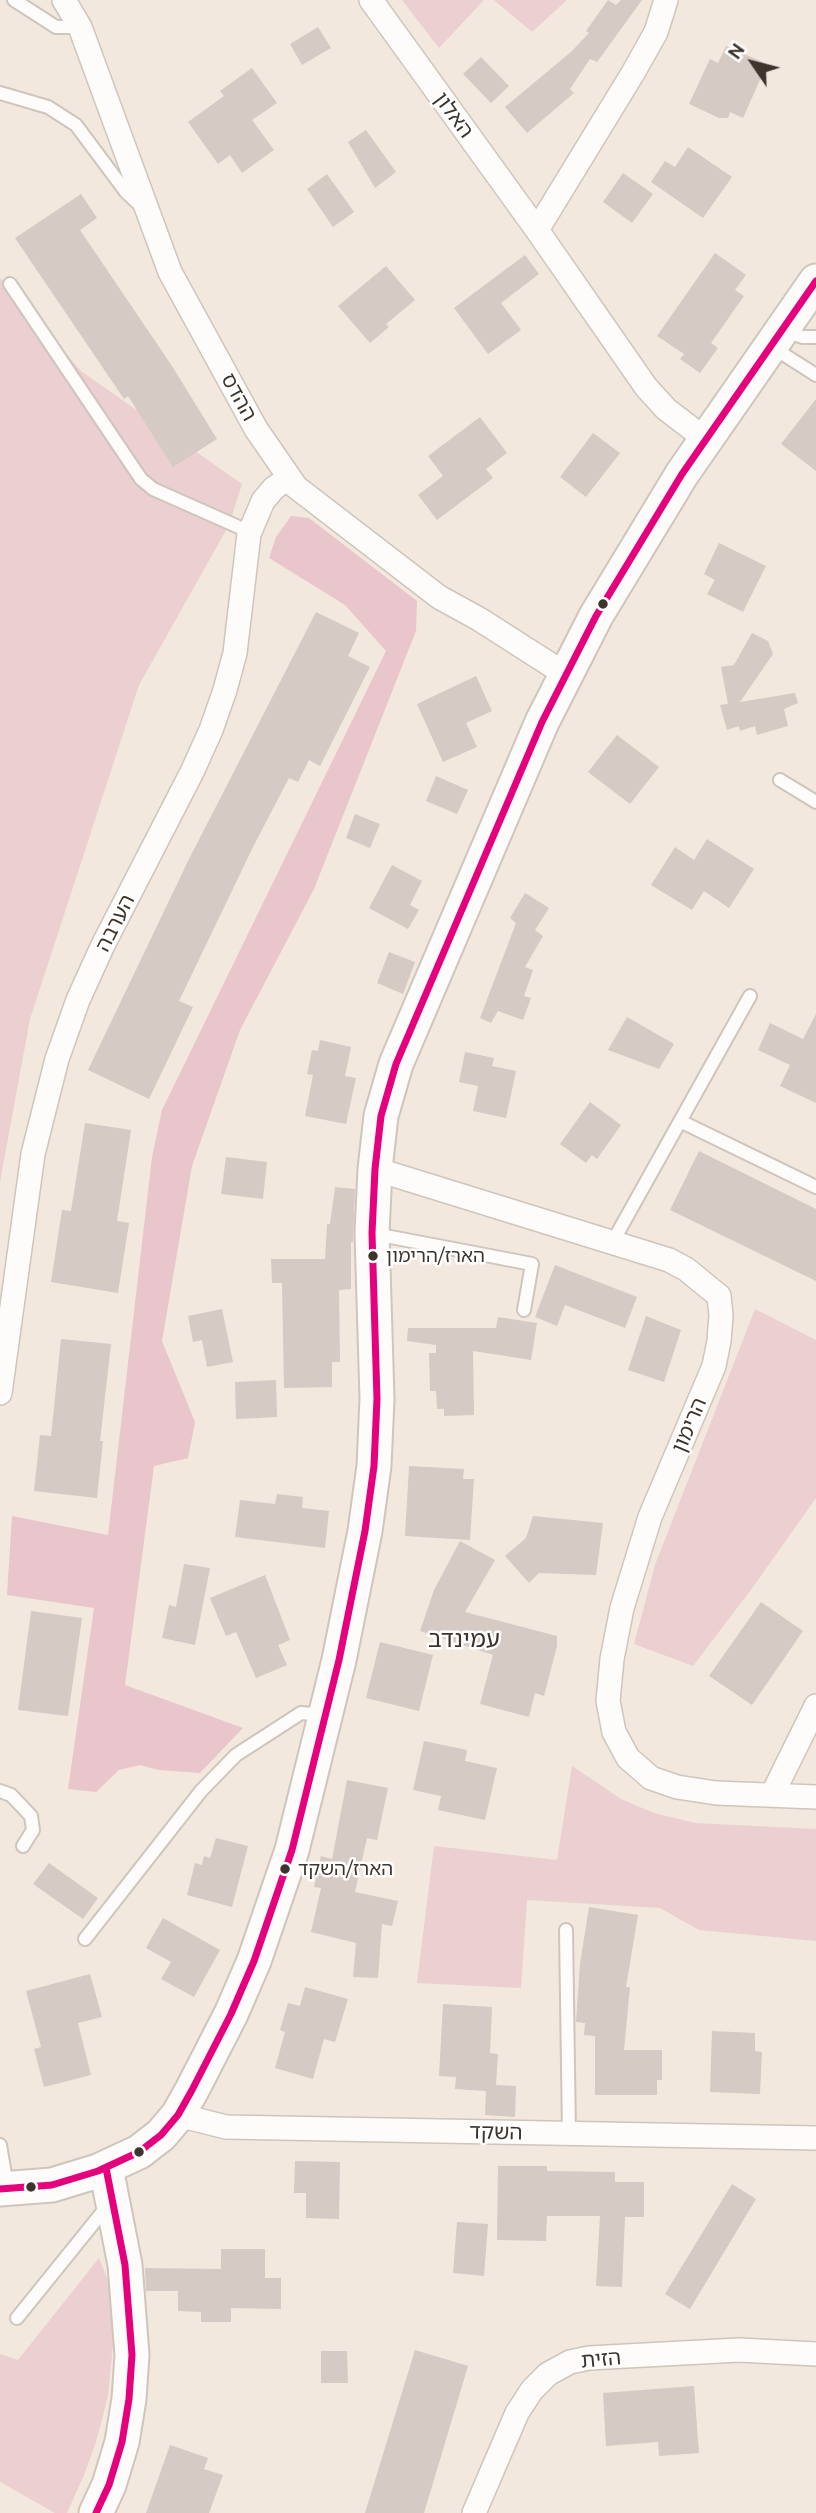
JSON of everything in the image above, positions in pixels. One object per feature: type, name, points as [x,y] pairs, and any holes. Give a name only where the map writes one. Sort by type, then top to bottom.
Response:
[{"type":"street","name":"ההדס","points":[[64,0],[80,27],[176,283],[256,429],[289,478],[305,495],[439,597],[565,674]]},
{"type":"street","name":"האלון","points":[[371,0],[646,387],[666,409],[705,439]]},
{"type":"street","points":[[537,230],[656,32],[666,0]]},
{"type":"street","points":[[4,2189],[52,2185],[106,2168],[151,2144],[178,2115],[231,2014],[265,1934],[292,1850],[327,1715],[361,1554],[376,1444],[378,1377],[372,1233],[375,1169],[381,1116],[400,1055],[565,674],[637,544],[705,439],[816,281]]},
{"type":"street","name":"הערבה","points":[[0,1393],[27,1188],[48,1090],[67,1030],[90,972],[192,772],[225,691],[239,634],[250,532],[263,501],[280,483],[289,478]]},
{"type":"street","name":"הרימון","points":[[375,1169],[669,1260],[686,1269],[719,1296],[721,1315],[714,1366],[650,1517],[622,1608],[612,1659],[608,1701],[614,1732],[628,1758],[651,1778],[677,1787],[716,1793],[772,1795]]},
{"type":"street","points":[[816,1706],[772,1795],[816,1797]]},
{"type":"street","points":[[792,1754],[816,1754]]},
{"type":"street","name":"השקד","points":[[178,2115],[226,2127],[816,2138]]},
{"type":"street","points":[[96,2513],[109,2485],[122,2442],[132,2355],[126,2276],[106,2168]]},
{"type":"street","name":"הזית","points":[[474,2513],[517,2413],[532,2390],[548,2374],[570,2362],[589,2358],[739,2350],[816,2354]]},
{"type":"lane","points":[[14,0],[56,27],[80,27]]},
{"type":"lane","points":[[0,93],[48,107],[76,125],[127,192],[149,214]]},
{"type":"lane","points":[[10,284],[141,479],[153,489],[250,532]]},
{"type":"lane","points":[[776,338],[816,337]]},
{"type":"lane","points":[[776,338],[816,375]]},
{"type":"lane","points":[[780,780],[816,802]]},
{"type":"lane","points":[[612,1243],[750,996]]},
{"type":"lane","points":[[680,1121],[816,1187]]},
{"type":"lane","points":[[372,1233],[532,1264],[524,1310]]},
{"type":"lane","points":[[85,1939],[201,1791],[236,1755],[301,1713],[327,1715]]},
{"type":"lane","points":[[0,1791],[11,1795],[31,1816],[33,1830],[23,1846]]},
{"type":"lane","points":[[566,1930],[569,2134]]},
{"type":"lane","points":[[0,2146],[4,2189]]},
{"type":"lane","points":[[17,2318],[113,2200]]},
{"type":"shaded area","points":[[402,0],[484,0],[439,48]]},
{"type":"shaded area","points":[[494,0],[567,0],[532,32]]},
{"type":"shaded area","points":[[0,278],[81,371],[242,484],[229,525],[139,685],[30,1019],[0,1182]]},
{"type":"shaded area","points":[[291,516],[309,518],[417,601],[416,631],[314,889],[240,1030],[192,1166],[162,1341],[195,1422],[188,1458],[154,1466],[125,1685],[243,1728],[200,1773],[159,1770],[140,1765],[119,1770],[96,1792],[68,1789],[94,1608],[7,1595],[12,1516],[108,1535],[152,1157],[162,1110],[386,651],[345,605],[269,558],[276,537]]},
{"type":"shaded area","points":[[755,1309],[816,1340],[816,1498],[693,1666],[634,1644],[655,1565]]},
{"type":"shaded area","points":[[572,1766],[621,1799],[654,1813],[695,1823],[816,1829],[816,1941],[699,1930],[660,1908],[527,1900],[521,1988],[417,1983],[434,1846],[557,1860]]},
{"type":"shaded area","points":[[99,2258],[109,2283],[112,2313],[113,2345],[108,2396],[96,2442],[67,2513],[55,2513],[0,2482],[0,2354],[18,2360]]},
{"type":"building","points":[[608,0],[616,5],[621,0],[642,0],[597,62],[590,59],[570,89],[574,93],[527,133],[505,107],[572,51],[589,33],[586,31]]},
{"type":"building","points":[[318,27],[331,48],[302,65],[290,44]]},
{"type":"building","points":[[726,46],[767,64],[743,118],[730,112],[728,118],[719,118],[689,104],[710,59],[718,63]]},
{"type":"building","points":[[481,57],[509,86],[491,103],[463,74]]},
{"type":"building","points":[[252,68],[277,103],[252,120],[274,150],[242,173],[230,155],[218,164],[188,122],[224,96],[220,91]]},
{"type":"building","points":[[366,130],[396,172],[375,188],[348,142]]},
{"type":"building","points":[[688,147],[732,177],[703,218],[651,182],[665,161],[675,167]]},
{"type":"building","points":[[623,173],[653,194],[632,223],[603,202]]},
{"type":"building","points":[[327,174],[354,212],[333,227],[307,189]]},
{"type":"building","points":[[81,194],[97,218],[80,230],[172,366],[217,439],[173,467],[128,396],[124,399],[15,238]]},
{"type":"building","points":[[715,253],[746,275],[735,290],[744,296],[711,343],[718,348],[700,373],[680,359],[684,354],[657,336]]},
{"type":"building","points":[[525,255],[539,274],[501,303],[521,330],[488,354],[454,308]]},
{"type":"building","points":[[386,266],[415,300],[386,324],[389,327],[370,343],[338,306]]},
{"type":"building","points":[[816,399],[816,471],[781,444]]},
{"type":"building","points":[[480,417],[507,453],[486,469],[493,478],[437,520],[418,495],[443,476],[428,456]]},
{"type":"building","points":[[593,433],[620,453],[586,497],[560,477]]},
{"type":"building","points":[[719,543],[766,566],[743,612],[707,594],[715,580],[704,574]]},
{"type":"building","points":[[316,612],[359,633],[348,656],[370,667],[320,766],[309,760],[298,782],[289,778],[254,845],[179,1001],[193,1007],[149,1099],[88,1070],[189,859]]},
{"type":"building","points":[[752,633],[768,641],[773,654],[740,702],[795,693],[798,703],[784,709],[788,726],[757,735],[755,726],[740,731],[739,726],[727,730],[720,705],[728,704],[721,667],[734,665]]},
{"type":"building","points":[[476,676],[492,711],[466,723],[477,747],[443,762],[417,704]]},
{"type":"building","points":[[617,735],[659,767],[630,804],[588,772]]},
{"type":"building","points":[[436,776],[468,790],[457,814],[426,801]]},
{"type":"building","points":[[355,814],[380,824],[370,848],[346,838]]},
{"type":"building","points":[[707,839],[754,869],[729,908],[704,891],[692,910],[651,885],[675,847],[694,860]]},
{"type":"building","points":[[392,865],[422,881],[410,905],[419,910],[408,929],[369,908]]},
{"type":"building","points":[[525,893],[549,908],[535,930],[543,936],[525,967],[533,970],[524,996],[531,998],[523,1020],[498,1011],[491,1023],[480,1018],[516,923],[510,918]]},
{"type":"building","points":[[389,952],[415,962],[403,994],[377,983]]},
{"type":"building","points":[[816,1014],[816,1103],[780,1086],[790,1065],[758,1050],[770,1023],[803,1039]]},
{"type":"building","points":[[627,1017],[674,1044],[659,1069],[608,1050]]},
{"type":"building","points":[[320,1040],[351,1047],[345,1076],[356,1078],[346,1124],[305,1116],[313,1075],[307,1074],[312,1050],[318,1051]]},
{"type":"building","points":[[465,1052],[494,1058],[492,1066],[516,1071],[506,1118],[473,1111],[478,1086],[459,1082]]},
{"type":"building","points":[[590,1102],[621,1125],[597,1159],[592,1155],[586,1163],[560,1144]]},
{"type":"building","points":[[85,1123],[131,1130],[117,1221],[129,1223],[118,1293],[51,1282],[62,1210],[71,1211]]},
{"type":"building","points":[[699,1151],[816,1209],[816,1281],[670,1210]]},
{"type":"building","points":[[226,1157],[267,1162],[263,1199],[221,1194]]},
{"type":"building","points":[[335,1187],[355,1189],[351,1289],[339,1290],[340,1362],[332,1362],[332,1387],[284,1388],[282,1283],[272,1283],[271,1259],[325,1259],[327,1224],[330,1224]]},
{"type":"building","points":[[555,1265],[637,1297],[625,1328],[565,1305],[557,1326],[535,1317]]},
{"type":"building","points":[[222,1309],[233,1362],[207,1367],[202,1340],[193,1342],[188,1316]]},
{"type":"building","points":[[646,1316],[681,1330],[664,1382],[628,1370]]},
{"type":"building","points":[[498,1317],[537,1323],[531,1360],[473,1351],[474,1415],[444,1416],[444,1409],[437,1409],[436,1391],[430,1391],[429,1353],[436,1353],[436,1345],[407,1341],[408,1328],[496,1328]]},
{"type":"building","points":[[61,1339],[111,1344],[100,1441],[103,1441],[97,1498],[34,1491],[40,1435],[51,1436]]},
{"type":"building","points":[[276,1380],[277,1417],[236,1419],[235,1382]]},
{"type":"building","points":[[409,1466],[464,1469],[463,1479],[474,1479],[470,1540],[405,1536]]},
{"type":"building","points":[[277,1494],[303,1497],[302,1508],[329,1511],[325,1548],[235,1537],[240,1500],[275,1504]]},
{"type":"building","points":[[533,1516],[603,1523],[596,1575],[539,1573],[529,1583],[505,1556],[526,1538]]},
{"type":"building","points":[[460,1541],[495,1560],[465,1612],[557,1636],[557,1646],[544,1696],[535,1693],[529,1717],[480,1704],[493,1655],[420,1631],[434,1590]]},
{"type":"building","points":[[184,1564],[210,1568],[195,1645],[162,1638],[169,1605],[176,1607]]},
{"type":"building","points":[[265,1575],[290,1640],[278,1645],[287,1665],[256,1678],[236,1632],[226,1636],[210,1598]]},
{"type":"building","points":[[761,1602],[803,1631],[752,1705],[709,1676]]},
{"type":"building","points":[[31,1611],[82,1618],[68,1716],[18,1710]]},
{"type":"building","points":[[380,1642],[433,1655],[419,1711],[366,1698]]},
{"type":"building","points":[[424,1741],[467,1750],[465,1761],[497,1768],[485,1820],[438,1810],[441,1796],[413,1790]]},
{"type":"building","points":[[347,1780],[388,1788],[377,1840],[367,1838],[355,1892],[398,1901],[392,1926],[382,1924],[378,1978],[353,1977],[356,1943],[311,1932],[321,1888],[314,1887],[321,1856],[332,1859]]},
{"type":"building","points":[[216,1838],[248,1846],[232,1907],[187,1895],[195,1863],[202,1865],[204,1856],[210,1858]]},
{"type":"building","points":[[49,1863],[98,1898],[83,1919],[33,1884]]},
{"type":"building","points":[[589,1907],[638,1915],[626,1987],[630,1987],[624,2050],[662,2050],[662,2080],[657,2080],[657,2095],[595,2095],[595,2036],[584,2035],[585,2023],[576,2022],[580,1964]]},
{"type":"building","points":[[163,1918],[220,1950],[194,1997],[161,1979],[171,1962],[146,1948]]},
{"type":"building","points":[[90,1974],[102,2017],[78,2023],[91,2075],[44,2087],[34,2049],[41,2047],[26,1991]]},
{"type":"building","points":[[305,1987],[348,1999],[335,2042],[324,2039],[313,2079],[275,2068],[285,2032],[280,2030],[288,2003],[300,2006]]},
{"type":"building","points":[[443,2004],[492,2007],[490,2053],[498,2054],[496,2085],[516,2086],[515,2117],[485,2115],[486,2091],[455,2089],[456,2077],[439,2076]]},
{"type":"building","points":[[712,2031],[755,2033],[755,2051],[762,2052],[760,2094],[710,2092]]},
{"type":"building","points":[[295,2161],[340,2162],[339,2219],[306,2218],[306,2193],[294,2193]]},
{"type":"building","points":[[498,2166],[547,2166],[547,2171],[615,2172],[615,2182],[644,2182],[644,2217],[625,2217],[622,2287],[596,2286],[600,2216],[547,2216],[546,2241],[497,2240]]},
{"type":"building","points":[[732,2184],[756,2199],[690,2309],[665,2294]]},
{"type":"building","points":[[457,2222],[488,2224],[484,2276],[453,2273]]},
{"type":"building","points":[[221,2249],[265,2249],[265,2278],[281,2278],[281,2309],[231,2308],[231,2322],[201,2322],[201,2312],[178,2311],[178,2291],[146,2291],[145,2268],[221,2269]]},
{"type":"building","points":[[415,2350],[468,2366],[424,2513],[365,2513]]},
{"type":"building","points":[[321,2351],[347,2351],[348,2383],[321,2383]]},
{"type":"building","points":[[694,2386],[699,2453],[659,2456],[658,2442],[606,2446],[603,2393]]},
{"type":"building","points":[[170,2445],[208,2458],[204,2469],[223,2475],[209,2513],[146,2513]]},
{"type":"transit line","points":[[0,2189],[52,2185],[98,2171],[139,2152],[161,2135],[178,2115],[192,2090],[231,2014],[254,1961],[292,1850],[339,1660],[365,1531],[374,1466],[377,1399],[372,1233],[375,1169],[381,1116],[396,1064],[542,722],[596,616],[682,474],[816,281]]},
{"type":"transit line","points":[[96,2513],[109,2485],[122,2442],[132,2355],[125,2265],[106,2168]]},
{"type":"place","name":"הארז/הרימון","points":[[373,1256]]},
{"type":"place","name":"הארז/השקד","points":[[285,1869]]},
{"type":"district","name":"עמינדב","points":[[464,1639]]}]
